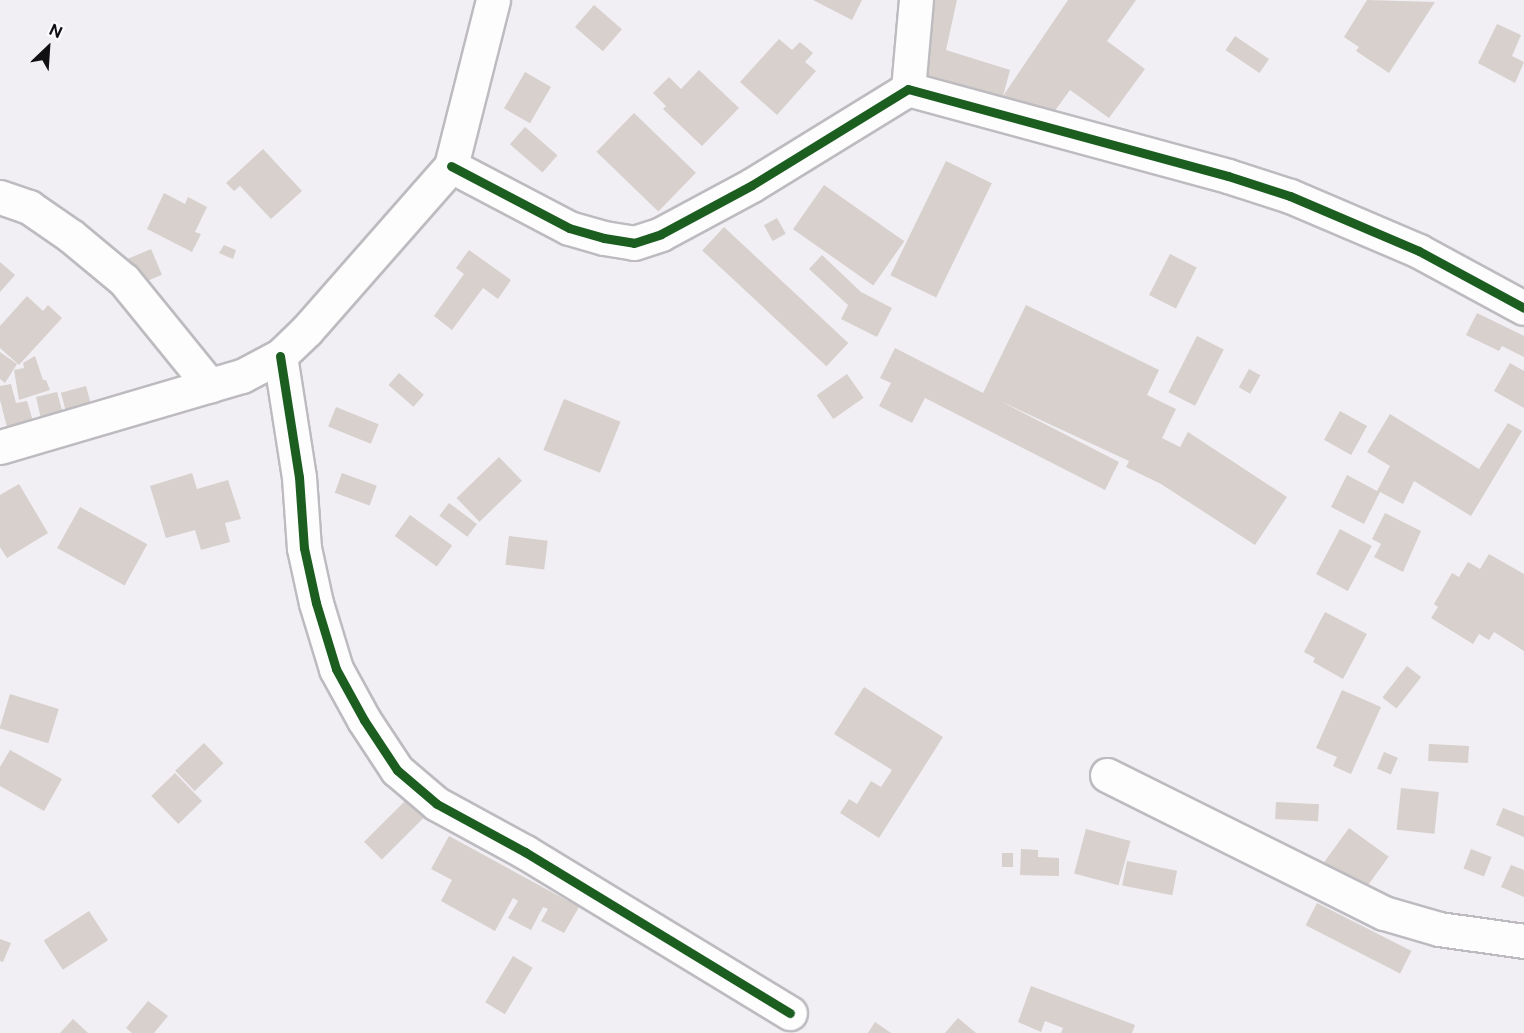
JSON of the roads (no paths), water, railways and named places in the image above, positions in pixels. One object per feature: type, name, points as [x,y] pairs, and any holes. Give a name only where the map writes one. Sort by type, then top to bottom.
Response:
[{"type":"street","points":[[0,447],[242,376],[280,356],[307,330],[451,166],[493,0]]},
{"type":"street","points":[[908,89],[916,0]]},
{"type":"street","points":[[451,166],[569,228],[604,238],[634,243],[662,234],[752,185],[908,89],[1228,176],[1290,196],[1419,251],[1524,308]]},
{"type":"street","points":[[0,197],[29,207],[71,236],[124,280],[210,386]]},
{"type":"street","points":[[280,356],[299,477],[304,548],[316,603],[336,669],[364,720],[398,770],[438,804],[525,852],[790,1012]]},
{"type":"street","points":[[1107,775],[1384,913],[1439,928],[1524,941]]}]
